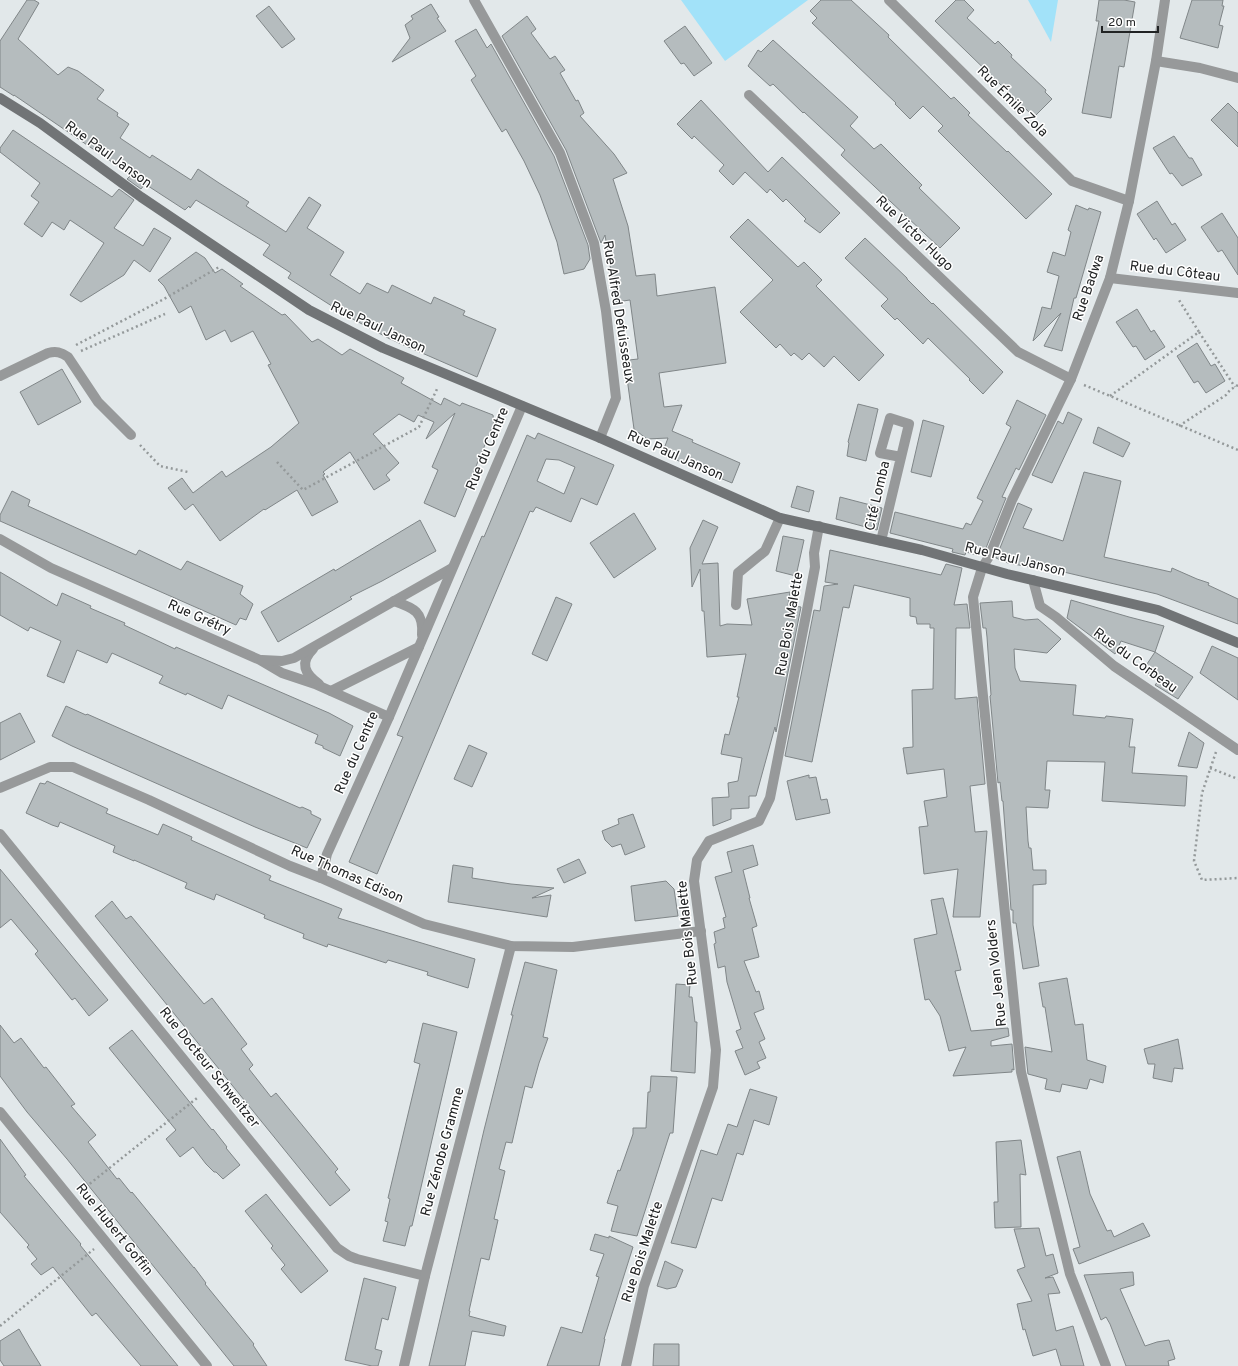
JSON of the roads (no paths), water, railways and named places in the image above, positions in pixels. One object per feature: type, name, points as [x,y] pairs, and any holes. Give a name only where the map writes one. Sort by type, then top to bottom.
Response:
[{"type":"street","name":"Rue Alfred Defuisseaux","points":[[474,0],[560,153],[594,244],[606,311],[616,398],[600,438]]},
{"type":"street","name":"Rue Émile Zola","points":[[889,0],[1072,181],[1129,201]]},
{"type":"street","name":"Rue Badwa","points":[[982,568],[990,555],[1012,500],[1071,379],[1110,278],[1129,201],[1156,61],[1165,0]]},
{"type":"street","points":[[1156,61],[1200,68],[1238,78]]},
{"type":"street","name":"Rue Victor Hugo","points":[[749,94],[1018,352],[1071,379]]},
{"type":"street","name":"Rue Paul Janson","points":[[0,98],[40,123],[141,197],[309,310],[383,348],[600,438],[780,518],[922,550],[982,568],[1158,610],[1238,643]]},
{"type":"street","name":"Rue du Côteau","points":[[1110,278],[1238,293]]},
{"type":"street","points":[[0,376],[48,353],[53,352],[64,355],[98,402],[131,435]]},
{"type":"street","name":"Rue du Centre","points":[[321,878],[327,854],[389,717],[522,406]]},
{"type":"street","name":"Cité Lomba","points":[[881,541],[901,457]]},
{"type":"street","points":[[736,605],[738,573],[765,551],[780,518]]},
{"type":"street","name":"Rue Bois Malette","points":[[626,1366],[644,1286],[713,1087],[716,1050],[694,881],[697,860],[709,841],[759,821],[770,798],[806,618],[815,567],[814,553],[819,526]]},
{"type":"street","name":"Rue Grétry","points":[[0,539],[51,568],[260,660],[286,675],[328,690],[389,717]]},
{"type":"street","points":[[260,660],[288,660],[316,646],[452,568]]},
{"type":"street","name":"Rue Jean Volders","points":[[982,568],[973,597],[1021,1072],[1070,1274],[1106,1366]]},
{"type":"street","name":"Rue du Corbeau","points":[[1034,580],[1040,606],[1056,617],[1114,666],[1238,750]]},
{"type":"street","name":"Rue du Centre","points":[[394,601],[412,608],[420,618],[423,625],[420,644]]},
{"type":"street","points":[[316,646],[308,654],[305,665],[306,671],[316,682],[328,690],[420,644]]},
{"type":"street","name":"Rue Thomas Edison","points":[[0,788],[50,767],[73,767],[149,800],[290,866],[321,878],[424,924],[511,946],[573,947],[701,930]]},
{"type":"street","name":"Rue Docteur Schweitzer","points":[[0,834],[342,1252],[357,1259],[425,1276]]},
{"type":"street","name":"Rue Zénobe Gramme","points":[[404,1366],[425,1276],[511,946]]},
{"type":"street","name":"Rue Hubert Goffin","points":[[0,1112],[207,1366]]}]
